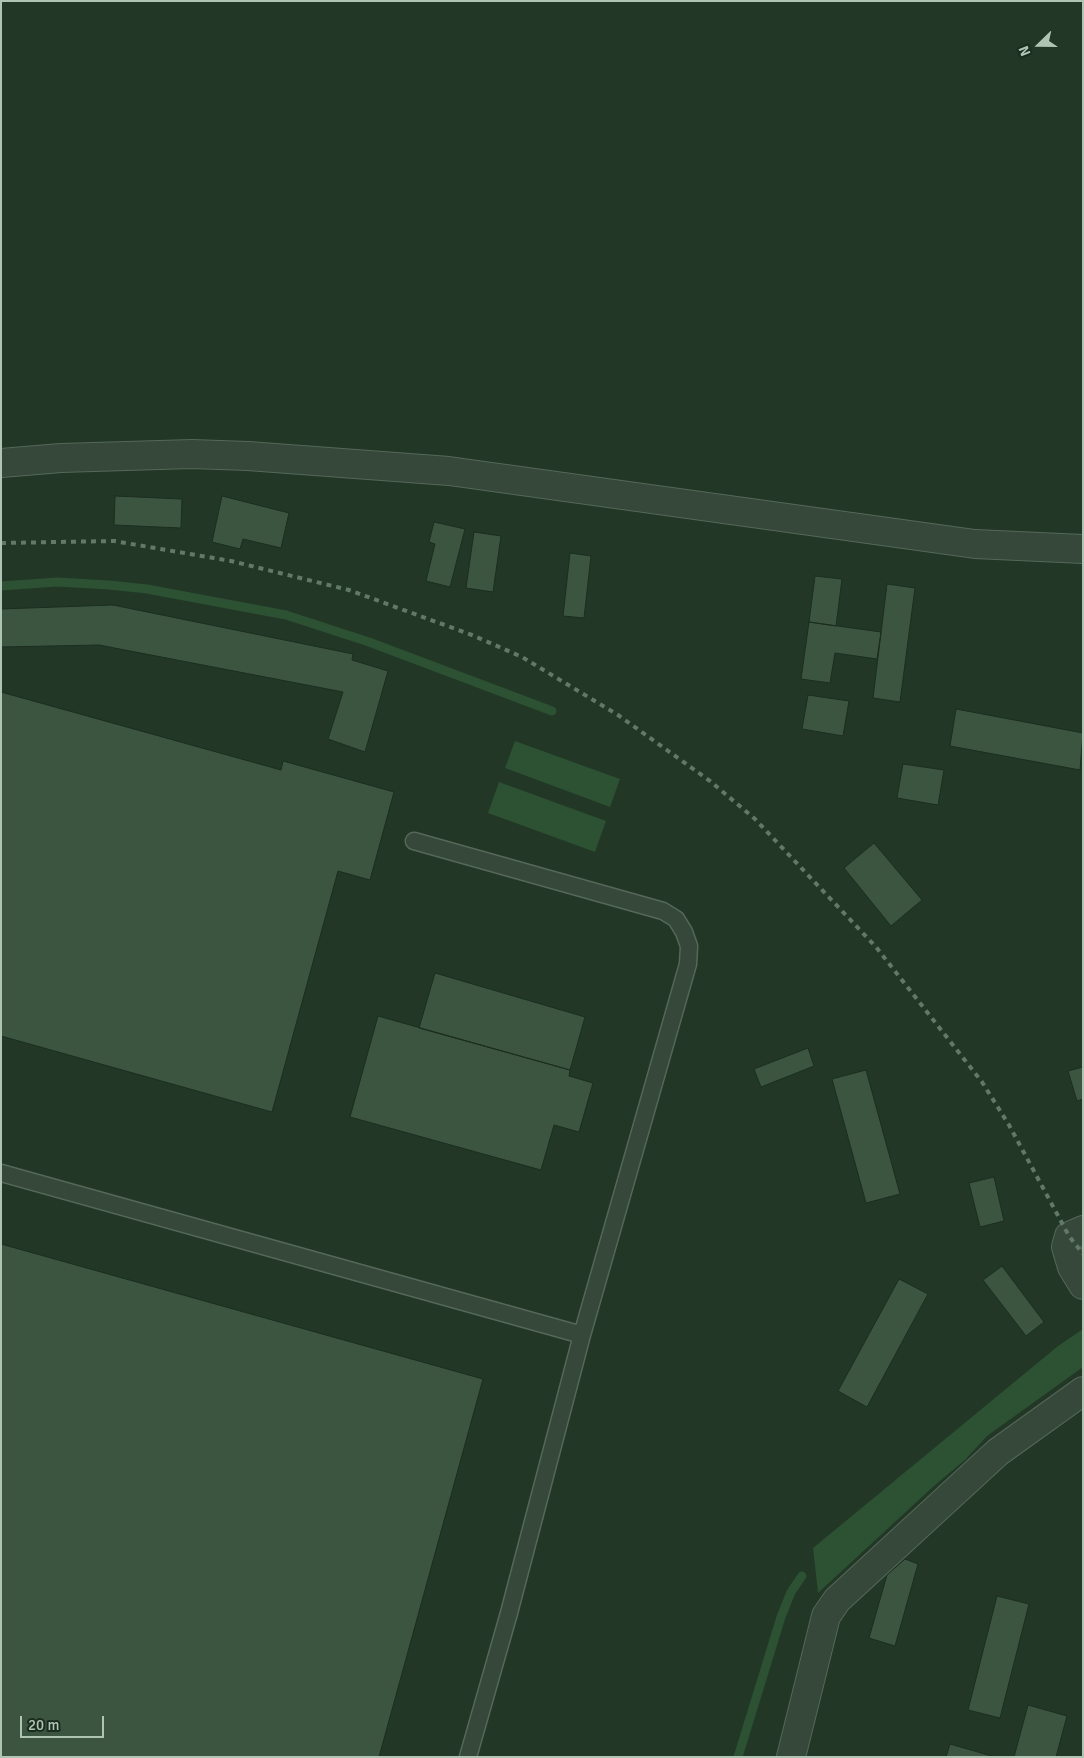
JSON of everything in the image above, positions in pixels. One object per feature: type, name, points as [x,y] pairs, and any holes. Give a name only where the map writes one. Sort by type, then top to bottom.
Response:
[{"type":"street","points":[[1,463],[61,458],[192,454],[449,470],[975,544],[1083,549]]},
{"type":"street","points":[[1078,1276],[1066,1247],[1069,1236],[1083,1230]]},
{"type":"street","points":[[791,1757],[826,1616],[837,1600],[977,1470],[1018,1435],[1081,1395]]},
{"type":"lane","points":[[414,841],[663,911],[676,919],[684,932],[689,946],[688,964],[582,1335],[468,1757]]},
{"type":"lane","points":[[1,1173],[582,1335]]},
{"type":"shaded area","points":[[515,741],[620,779],[610,807],[505,768]]},
{"type":"shaded area","points":[[499,782],[606,821],[595,852],[488,813]]},
{"type":"shaded area","points":[[1083,1329],[1083,1367],[987,1436],[965,1460],[935,1485],[818,1593],[813,1548],[1058,1346]]},
{"type":"building","points":[[115,496],[182,499],[181,528],[114,525]]},
{"type":"building","points":[[222,496],[289,513],[281,548],[243,539],[240,549],[212,542]]},
{"type":"building","points":[[434,522],[465,529],[450,587],[426,581],[435,544],[429,542]]},
{"type":"building","points":[[474,532],[501,536],[493,592],[466,588]]},
{"type":"building","points":[[570,553],[591,556],[584,618],[563,616]]},
{"type":"building","points":[[815,576],[842,579],[836,626],[809,622]]},
{"type":"building","points":[[887,584],[915,588],[900,702],[873,698]]},
{"type":"building","points":[[113,605],[353,654],[352,660],[388,671],[365,752],[328,739],[343,692],[99,645],[1,647],[1,609]]},
{"type":"building","points":[[809,622],[881,632],[877,659],[835,653],[830,683],[801,679]]},
{"type":"building","points":[[1,692],[281,770],[283,761],[394,792],[370,880],[338,871],[272,1112],[1,1036]]},
{"type":"building","points":[[808,695],[849,701],[843,736],[802,729]]},
{"type":"building","points":[[956,709],[1083,733],[1080,770],[950,746]]},
{"type":"building","points":[[903,764],[944,770],[938,805],[897,798]]},
{"type":"building","points":[[874,843],[922,900],[891,926],[844,868]]},
{"type":"building","points":[[435,973],[585,1017],[570,1070],[419,1028]]},
{"type":"building","points":[[378,1016],[570,1070],[569,1076],[593,1083],[579,1132],[554,1125],[541,1170],[350,1117]]},
{"type":"building","points":[[808,1048],[814,1066],[761,1087],[754,1069]]},
{"type":"building","points":[[1083,1067],[1083,1099],[1077,1101],[1068,1071]]},
{"type":"building","points":[[866,1070],[900,1194],[866,1203],[832,1079]]},
{"type":"building","points":[[994,1177],[1004,1221],[980,1227],[969,1183]]},
{"type":"building","points":[[1,1244],[483,1379],[379,1757],[1,1757]]},
{"type":"building","points":[[1002,1266],[1044,1322],[1026,1336],[983,1280]]},
{"type":"building","points":[[899,1279],[928,1294],[867,1407],[838,1391]]},
{"type":"building","points":[[905,1559],[918,1564],[895,1646],[869,1638],[887,1575]]},
{"type":"building","points":[[997,1596],[1029,1604],[1000,1718],[968,1710]]},
{"type":"building","points":[[1028,1705],[1067,1716],[1056,1757],[1014,1757]]},
{"type":"building","points":[[950,1744],[995,1757],[946,1757]]},
{"type":"waterway","points":[[1,586],[57,582],[109,585],[147,589],[286,615],[369,642],[552,711]]},
{"type":"waterway","points":[[738,1757],[781,1617],[791,1592],[802,1576]]},
{"type":"railway","points":[[1,543],[114,541],[231,561],[349,590],[472,635],[522,657],[618,715],[710,781],[755,819],[876,947],[982,1082],[1009,1125],[1069,1236],[1083,1254]]}]
